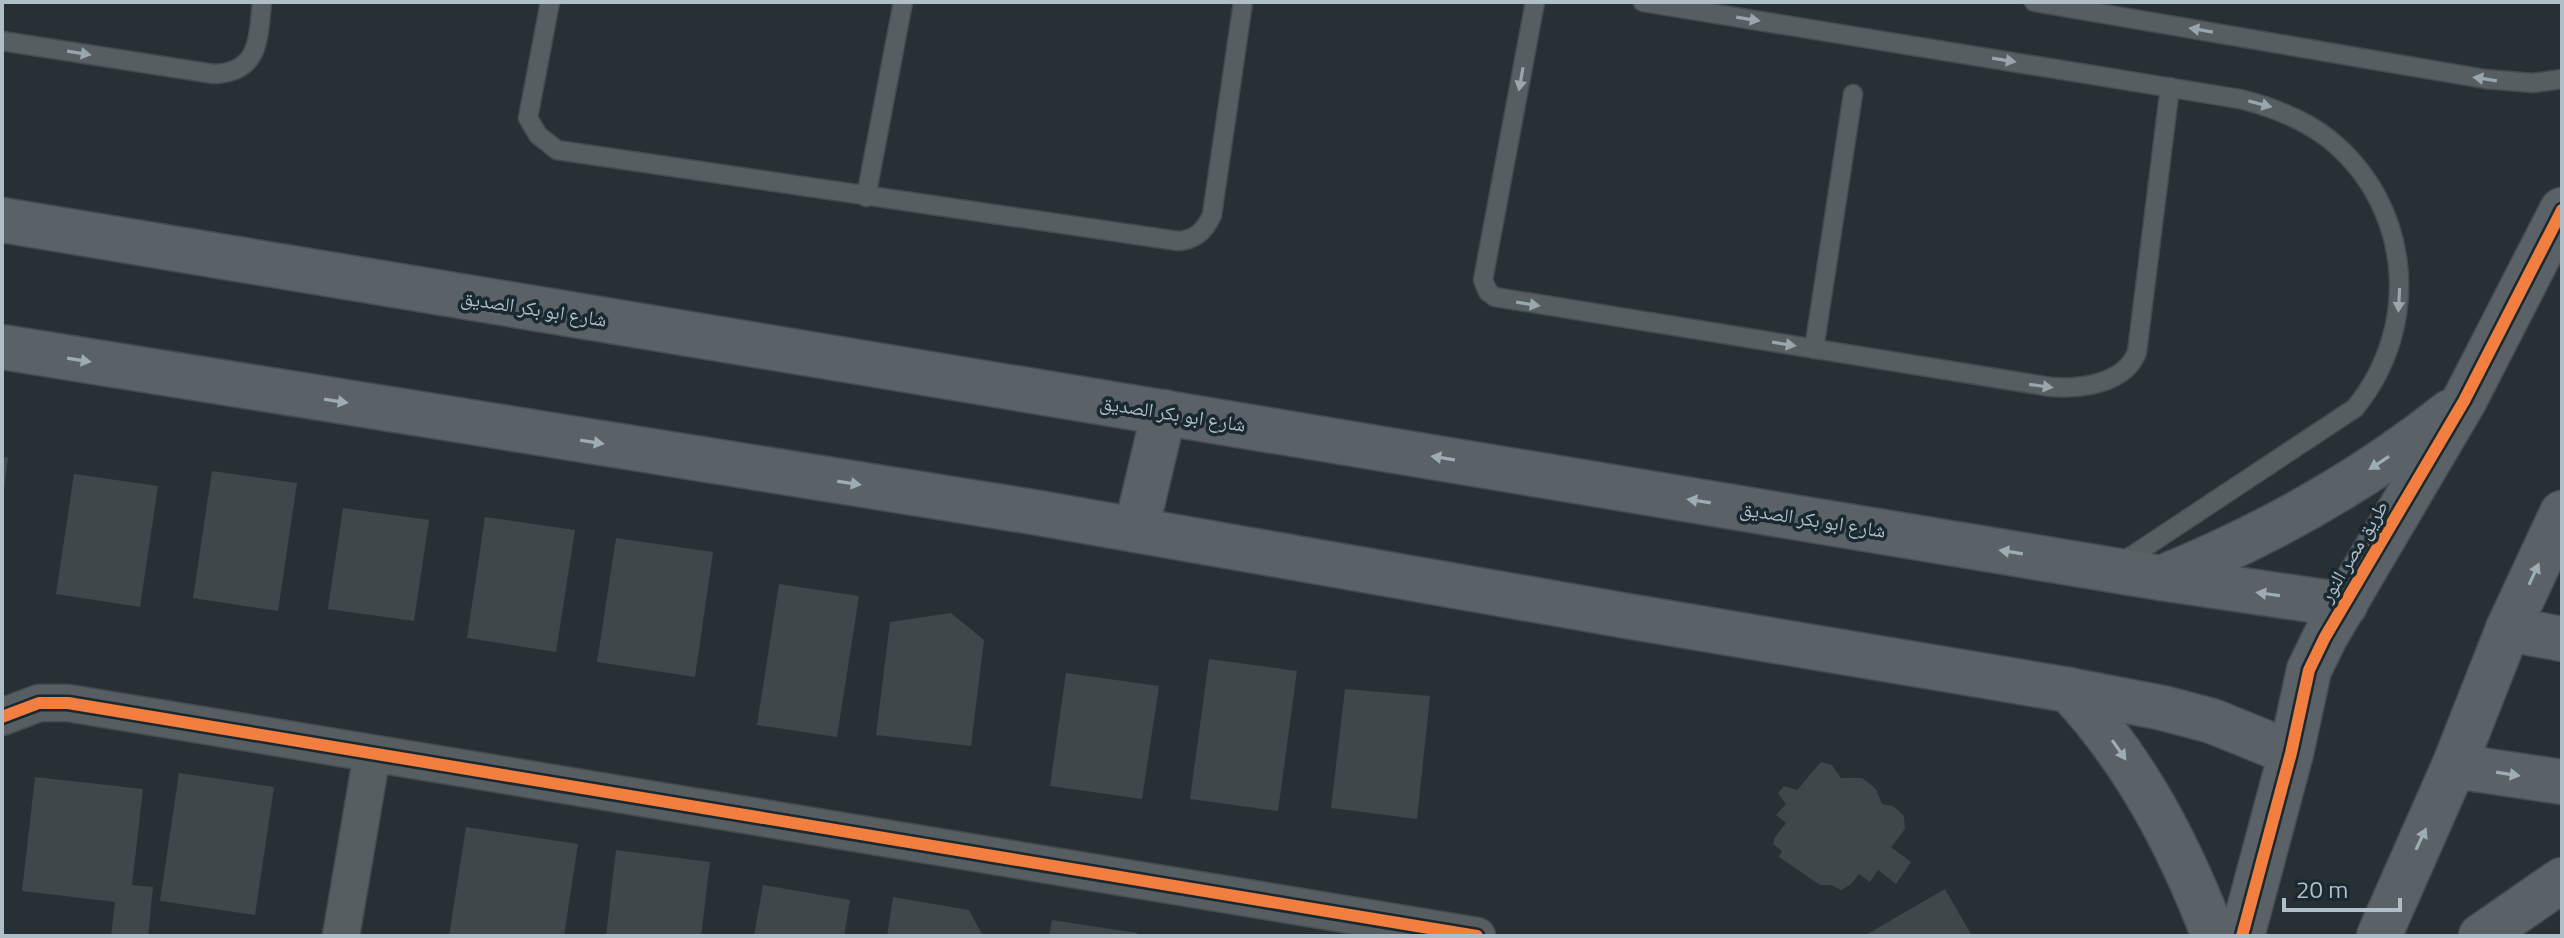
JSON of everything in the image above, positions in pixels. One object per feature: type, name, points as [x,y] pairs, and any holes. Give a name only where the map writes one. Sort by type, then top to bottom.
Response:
[{"type":"main road","name":"طريق مصر النور","points":[[2242,936],[2291,753],[2309,670],[2325,637],[2464,401],[2562,210]]},
{"type":"main road","name":"شارع ابو بكر الصديق","points":[[2,220],[2161,578],[2345,605]]},
{"type":"main road","points":[[2,347],[1136,530],[2069,690],[2212,721],[2291,753]]},
{"type":"main road","points":[[2161,578],[2216,556],[2320,502],[2418,437],[2464,401]]},
{"type":"main road","points":[[1136,530],[1164,412]]},
{"type":"main road","points":[[2379,936],[2454,766],[2508,629],[2562,513]]},
{"type":"main road","points":[[2508,629],[2562,639]]},
{"type":"main road","points":[[2069,690],[2100,723],[2135,772],[2193,879],[2214,936]]},
{"type":"main road","points":[[2454,766],[2562,782]]},
{"type":"main road","points":[[2481,936],[2562,880]]},
{"type":"street","points":[[2,717],[39,703],[68,703],[1477,936]]},
{"type":"street","points":[[341,936],[372,754]]},
{"type":"lane","points":[[2,41],[214,74],[228,73],[241,68],[252,57],[257,44],[262,2]]},
{"type":"lane","points":[[550,2],[528,118],[538,135],[557,150],[1178,241],[1194,237],[1208,225],[1212,215],[1243,2]]},
{"type":"lane","points":[[866,197],[903,2]]},
{"type":"lane","points":[[1535,2],[1483,280],[1488,292],[1503,300],[2066,388],[2103,381],[2126,369],[2133,363],[2137,352],[2170,87]]},
{"type":"lane","points":[[1643,2],[2240,99],[2272,107],[2302,121],[2329,139],[2353,162],[2387,218],[2400,282],[2398,315],[2382,369],[2355,408],[2112,569]]},
{"type":"lane","points":[[2034,2],[2485,79],[2533,83],[2562,79]]},
{"type":"lane","points":[[1814,349],[1853,94]]},
{"type":"building","points":[[8,457],[4,490],[2,458]]},
{"type":"building","points":[[212,471],[297,483],[278,611],[193,598]]},
{"type":"building","points":[[74,474],[158,486],[140,607],[56,594]]},
{"type":"building","points":[[343,508],[429,520],[414,621],[328,609]]},
{"type":"building","points":[[485,517],[575,530],[556,652],[467,638]]},
{"type":"building","points":[[616,538],[713,552],[695,677],[597,662]]},
{"type":"building","points":[[779,584],[859,596],[837,737],[757,725]]},
{"type":"building","points":[[951,613],[984,640],[971,746],[876,735],[890,622]]},
{"type":"building","points":[[1209,659],[1297,671],[1278,811],[1190,799]]},
{"type":"building","points":[[1066,673],[1159,686],[1142,799],[1050,786]]},
{"type":"building","points":[[1345,689],[1430,696],[1417,819],[1331,808]]},
{"type":"building","points":[[1821,762],[1832,765],[1841,778],[1862,778],[1876,789],[1882,804],[1893,806],[1904,816],[1905,829],[1891,847],[1911,862],[1896,884],[1878,870],[1870,882],[1859,874],[1841,890],[1831,885],[1820,885],[1779,857],[1782,851],[1773,844],[1786,823],[1776,815],[1786,804],[1778,793],[1784,786],[1797,790]]},
{"type":"building","points":[[179,773],[274,787],[255,915],[160,901]]},
{"type":"building","points":[[35,777],[143,789],[132,885],[153,887],[148,936],[111,936],[115,902],[22,891]]},
{"type":"building","points":[[466,827],[578,844],[564,936],[449,936]]},
{"type":"building","points":[[616,850],[710,862],[701,936],[606,936]]},
{"type":"building","points":[[763,885],[850,900],[844,936],[754,936]]},
{"type":"building","points":[[1945,889],[1972,936],[1864,936]]},
{"type":"building","points":[[893,897],[969,910],[983,936],[887,936]]},
{"type":"building","points":[[1052,920],[1137,933],[1137,936],[1049,936]]},
{"type":"cycle path","points":[[2242,936],[2291,753],[2309,670],[2325,637],[2464,401],[2562,210]]},
{"type":"cycle path","points":[[2,717],[39,703],[68,703],[1477,936]]}]
